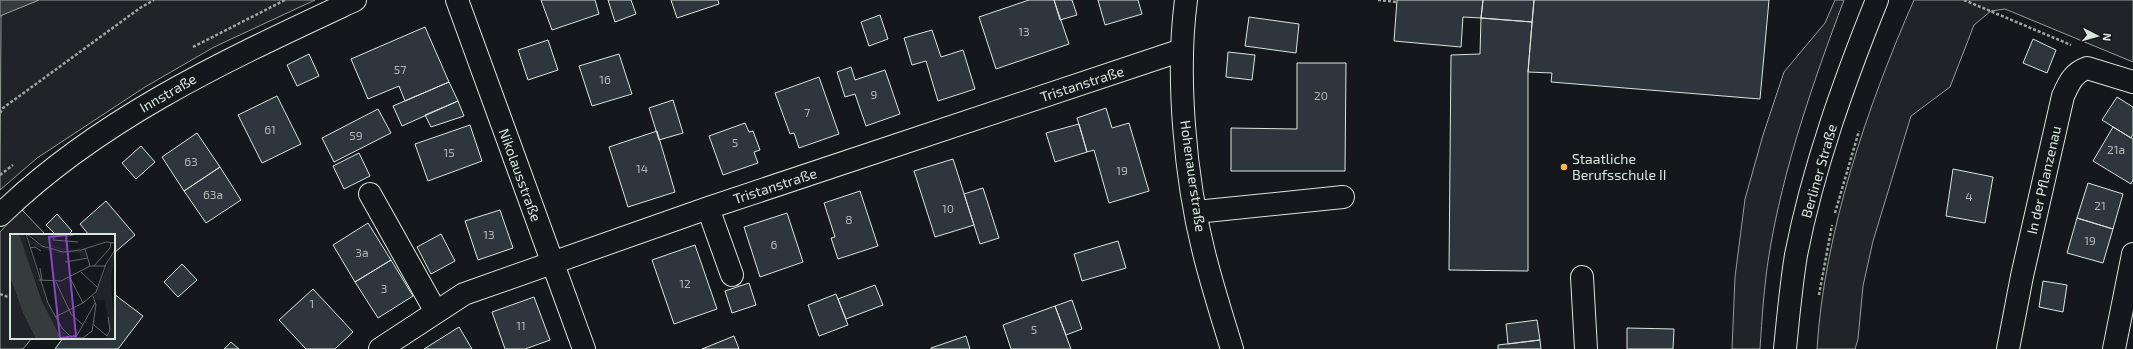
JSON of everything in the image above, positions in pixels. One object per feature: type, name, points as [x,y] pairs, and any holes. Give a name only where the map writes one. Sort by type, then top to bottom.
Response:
[{"type":"street","name":"Innstraße","points":[[0,215],[30,186],[108,128],[193,79],[355,0]]},
{"type":"street","name":"Nikolausstraße","points":[[457,0],[551,264],[584,349]]},
{"type":"street","name":"Hohenauerstraße","points":[[1186,0],[1182,50],[1184,108],[1189,165],[1204,252],[1232,349]]},
{"type":"street","name":"Berliner Straße","points":[[1785,349],[1796,256],[1807,209],[1841,97],[1877,0]]},
{"type":"street","name":"Tristanstraße","points":[[380,349],[464,294],[708,208],[1182,50]]},
{"type":"street","points":[[2088,68],[2133,82]]},
{"type":"street","name":"In der Pflanzenau","points":[[2008,349],[2022,276],[2063,96],[2069,82],[2075,75],[2088,68]]},
{"type":"street","points":[[370,194],[436,312]]},
{"type":"street","points":[[1196,212],[1343,197]]},
{"type":"street","points":[[708,208],[732,275]]},
{"type":"street","points":[[2114,349],[2133,254]]},
{"type":"street","points":[[1582,277],[1586,349]]},
{"type":"path","points":[[0,112],[3,108],[140,8],[154,0]]},
{"type":"path","points":[[1378,0],[1397,2]]},
{"type":"path","points":[[1964,0],[2071,45],[2088,68]]},
{"type":"path","points":[[1818,303],[1832,221],[1860,126]]},
{"type":"path","points":[[0,294],[8,297]]},
{"type":"shaded area","points":[[0,0],[39,0],[0,16]]},
{"type":"shaded area","points":[[39,0],[315,0],[214,47],[145,87],[37,158],[0,190],[1,15]]},
{"type":"shaded area","points":[[1835,0],[1844,0],[1810,94],[1782,190],[1769,255],[1762,314],[1760,349],[1732,349],[1735,277],[1745,199],[1763,135],[1784,72],[1825,23]]},
{"type":"shaded area","points":[[1914,0],[2133,0],[2133,62],[2005,9],[1991,11],[1974,25],[1950,87],[1911,116],[1873,241],[1863,286],[1858,339],[1855,349],[1817,349],[1821,305],[1828,261],[1850,171],[1880,83]]},
{"type":"shaded area","points":[[21,209],[45,234],[10,234],[10,339],[31,339],[23,349],[0,349],[0,232]]},
{"type":"building","points":[[541,0],[595,0],[599,14],[552,30]]},
{"type":"building","points":[[608,0],[631,0],[636,14],[615,22]]},
{"type":"building","points":[[671,0],[718,0],[719,4],[677,18]]},
{"type":"building","points":[[1029,0],[1054,0],[1069,44],[996,69],[979,17]]},
{"type":"building","points":[[1054,0],[1072,0],[1077,15],[1060,20]]},
{"type":"building","points":[[1098,0],[1138,0],[1142,14],[1105,25]]},
{"type":"building","points":[[1397,0],[1483,0],[1481,18],[1463,17],[1461,47],[1394,41]]},
{"type":"building","points":[[1483,0],[1534,0],[1532,22],[1481,18]]},
{"type":"building","points":[[1534,0],[1769,0],[1760,99],[1551,82],[1552,73],[1528,72]]},
{"type":"building","points":[[880,15],[888,39],[869,46],[861,22]]},
{"type":"building","points":[[1249,17],[1299,24],[1296,53],[1245,46]]},
{"type":"building","points":[[1481,18],[1532,22],[1528,72],[1528,271],[1449,270],[1451,55],[1480,54]]},
{"type":"building","points":[[425,27],[449,82],[405,101],[399,86],[368,99],[351,59]]},
{"type":"building","points":[[932,30],[941,57],[963,50],[975,89],[938,101],[926,61],[912,65],[904,38]]},
{"type":"building","points":[[2033,39],[2056,50],[2047,73],[2023,63]]},
{"type":"building","points":[[548,40],[558,70],[528,80],[518,50]]},
{"type":"building","points":[[1228,52],[1255,55],[1252,80],[1226,77]]},
{"type":"building","points":[[309,54],[319,76],[297,86],[287,65]]},
{"type":"building","points":[[619,54],[632,94],[592,106],[579,66]]},
{"type":"building","points":[[1297,63],[1346,63],[1345,171],[1231,171],[1231,128],[1297,129]]},
{"type":"building","points":[[851,67],[855,80],[885,70],[900,114],[866,126],[855,94],[845,97],[837,72]]},
{"type":"building","points":[[819,77],[839,134],[799,148],[794,133],[790,134],[775,93]]},
{"type":"building","points":[[449,82],[458,101],[402,126],[393,106]]},
{"type":"building","points":[[277,96],[301,144],[262,163],[238,115]]},
{"type":"building","points":[[2117,97],[2133,107],[2133,134],[2131,138],[2102,120]]},
{"type":"building","points":[[673,100],[683,133],[659,140],[649,108]]},
{"type":"building","points":[[458,101],[464,116],[431,127],[425,115]]},
{"type":"building","points":[[1106,108],[1112,128],[1129,123],[1149,191],[1109,203],[1094,150],[1087,152],[1077,118]]},
{"type":"building","points":[[378,109],[391,133],[334,162],[322,138]]},
{"type":"building","points":[[745,123],[749,132],[753,131],[760,150],[754,152],[758,163],[723,175],[709,136]]},
{"type":"building","points":[[1079,124],[1087,152],[1055,162],[1046,133]]},
{"type":"building","points":[[470,125],[482,161],[428,181],[415,144]]},
{"type":"building","points":[[2113,127],[2133,139],[2133,180],[2131,184],[2093,161]]},
{"type":"building","points":[[657,131],[675,192],[628,207],[609,147]]},
{"type":"building","points":[[197,133],[220,167],[184,191],[162,157]]},
{"type":"building","points":[[141,146],[155,162],[136,179],[122,163]]},
{"type":"building","points":[[359,153],[370,176],[344,189],[333,166]]},
{"type":"building","points":[[953,159],[974,225],[935,237],[914,171]]},
{"type":"building","points":[[220,167],[241,200],[206,223],[184,191]]},
{"type":"building","points":[[1953,169],[1993,177],[1985,223],[1946,216]]},
{"type":"building","points":[[2088,183],[2123,194],[2113,229],[2077,218]]},
{"type":"building","points":[[983,188],[999,238],[980,244],[964,194]]},
{"type":"building","points":[[860,191],[878,246],[838,259],[831,238],[835,237],[824,203]]},
{"type":"building","points":[[106,201],[135,235],[115,252],[115,234],[88,234],[80,224]]},
{"type":"building","points":[[500,210],[513,248],[478,260],[465,221]]},
{"type":"building","points":[[787,213],[803,262],[760,277],[744,227]]},
{"type":"building","points":[[57,214],[72,231],[69,234],[55,234],[46,225]]},
{"type":"building","points":[[2077,218],[2113,229],[2103,263],[2067,253]]},
{"type":"building","points":[[368,223],[391,260],[355,282],[333,245]]},
{"type":"building","points":[[441,234],[455,261],[431,274],[417,247]]},
{"type":"building","points":[[1118,241],[1126,268],[1082,281],[1074,254]]},
{"type":"building","points":[[695,245],[717,309],[674,324],[652,260]]},
{"type":"building","points":[[391,260],[413,296],[378,318],[355,282]]},
{"type":"building","points":[[182,264],[197,280],[178,297],[164,282]]},
{"type":"building","points":[[2043,281],[2067,285],[2063,312],[2039,307]]},
{"type":"building","points":[[749,283],[756,305],[732,313],[725,291]]},
{"type":"building","points":[[875,285],[883,305],[846,319],[838,299]]},
{"type":"building","points":[[313,289],[353,332],[335,349],[306,349],[279,320]]},
{"type":"building","points":[[836,294],[848,325],[819,336],[808,305]]},
{"type":"building","points":[[115,295],[143,316],[118,349],[55,349],[62,339],[115,339]]},
{"type":"building","points":[[534,297],[550,340],[525,349],[505,349],[492,312]]},
{"type":"building","points":[[1072,300],[1082,329],[1066,335],[1055,306]]},
{"type":"building","points":[[1055,306],[1071,349],[1011,349],[1003,325]]},
{"type":"building","points":[[1537,320],[1540,340],[1508,344],[1506,324]]},
{"type":"building","points":[[459,327],[472,349],[424,349]]},
{"type":"building","points":[[1627,328],[1674,329],[1673,349],[1627,349]]},
{"type":"building","points":[[734,336],[739,349],[702,349]]},
{"type":"building","points":[[966,336],[970,349],[931,349],[931,348]]},
{"type":"building","points":[[1540,340],[1541,349],[1498,349],[1498,345]]},
{"type":"building","points":[[231,342],[239,349],[224,349]]},
{"type":"place","name":"Staatliche Berufsschule II","points":[[1564,167]]}]
